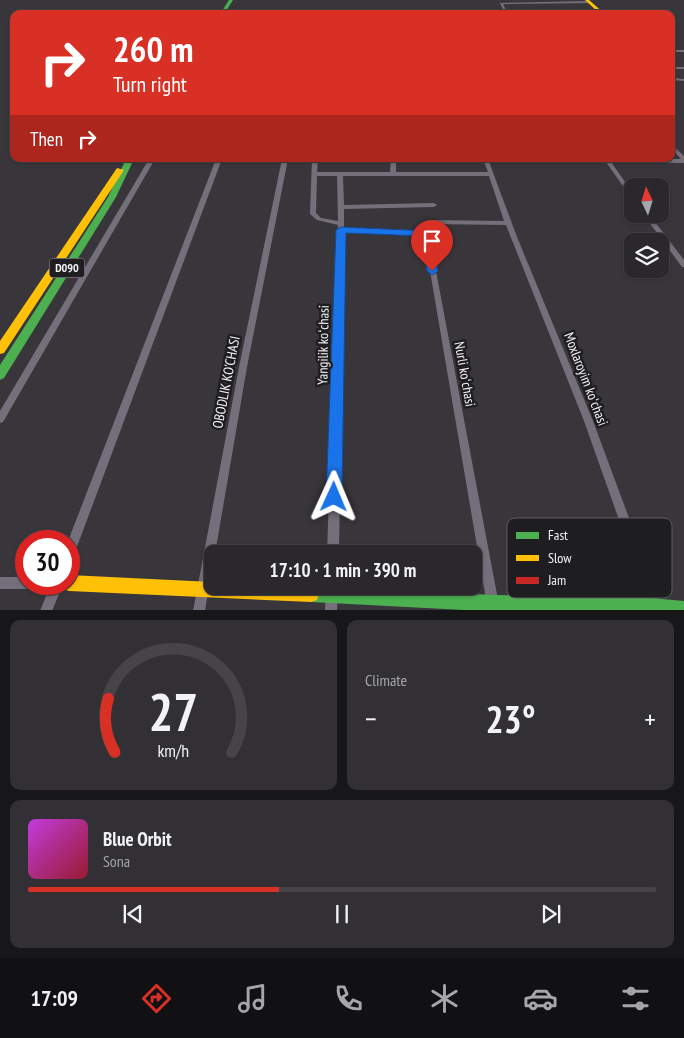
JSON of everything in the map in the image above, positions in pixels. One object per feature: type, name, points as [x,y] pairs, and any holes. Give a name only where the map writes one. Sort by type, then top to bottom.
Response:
[{"type":"main road","points":[[588,1],[598,10]]},
{"type":"main road","name":"D090","points":[[0,350],[100,196],[128,162]]},
{"type":"main road","name":"D090","points":[[0,375],[112,197],[129,162]]},
{"type":"main road","points":[[80,583],[203,588]]},
{"type":"main road","points":[[379,595],[493,607],[684,609]]},
{"type":"street","points":[[505,10],[501,3],[588,1]]},
{"type":"street","points":[[675,150],[684,160]]},
{"type":"street","points":[[0,419],[150,162]]},
{"type":"street","points":[[77,530],[217,162]]},
{"type":"street","name":"OBODLIK KO'CHASI","points":[[199,610],[243,367],[284,162]]},
{"type":"street","points":[[315,162],[314,217],[341,227],[426,233],[426,224],[428,222],[508,223]]},
{"type":"street","points":[[392,162],[393,173]]},
{"type":"street","name":"Moxlaroyim koʻchasi","points":[[487,162],[489,174],[574,384],[623,518]]},
{"type":"street","points":[[608,162],[624,184]]},
{"type":"street","points":[[316,174],[489,174]]},
{"type":"street","name":"Yangilik koʻchasi","points":[[333,545],[341,227],[340,174]]},
{"type":"street","points":[[340,207],[434,205]]},
{"type":"street","points":[[653,223],[684,266]]},
{"type":"street","name":"Nurli koʻchasi","points":[[426,233],[493,607]]},
{"type":"street","points":[[0,582],[15,583]]},
{"type":"street","points":[[46,610],[52,595]]},
{"type":"street","points":[[332,595],[332,610]]},
{"type":"traffic: fast","points":[[225,10],[231,0]]},
{"type":"traffic: fast","points":[[0,375],[112,197],[129,162]]},
{"type":"traffic: fast","points":[[331,595],[493,603],[651,606],[684,609]]},
{"type":"traffic: slow","points":[[587,0],[598,10]]},
{"type":"traffic: slow","points":[[0,350],[120,170]]},
{"type":"traffic: slow","points":[[80,584],[204,589]]},
{"type":"route","points":[[334,497],[341,230],[426,233],[432,271]]}]
